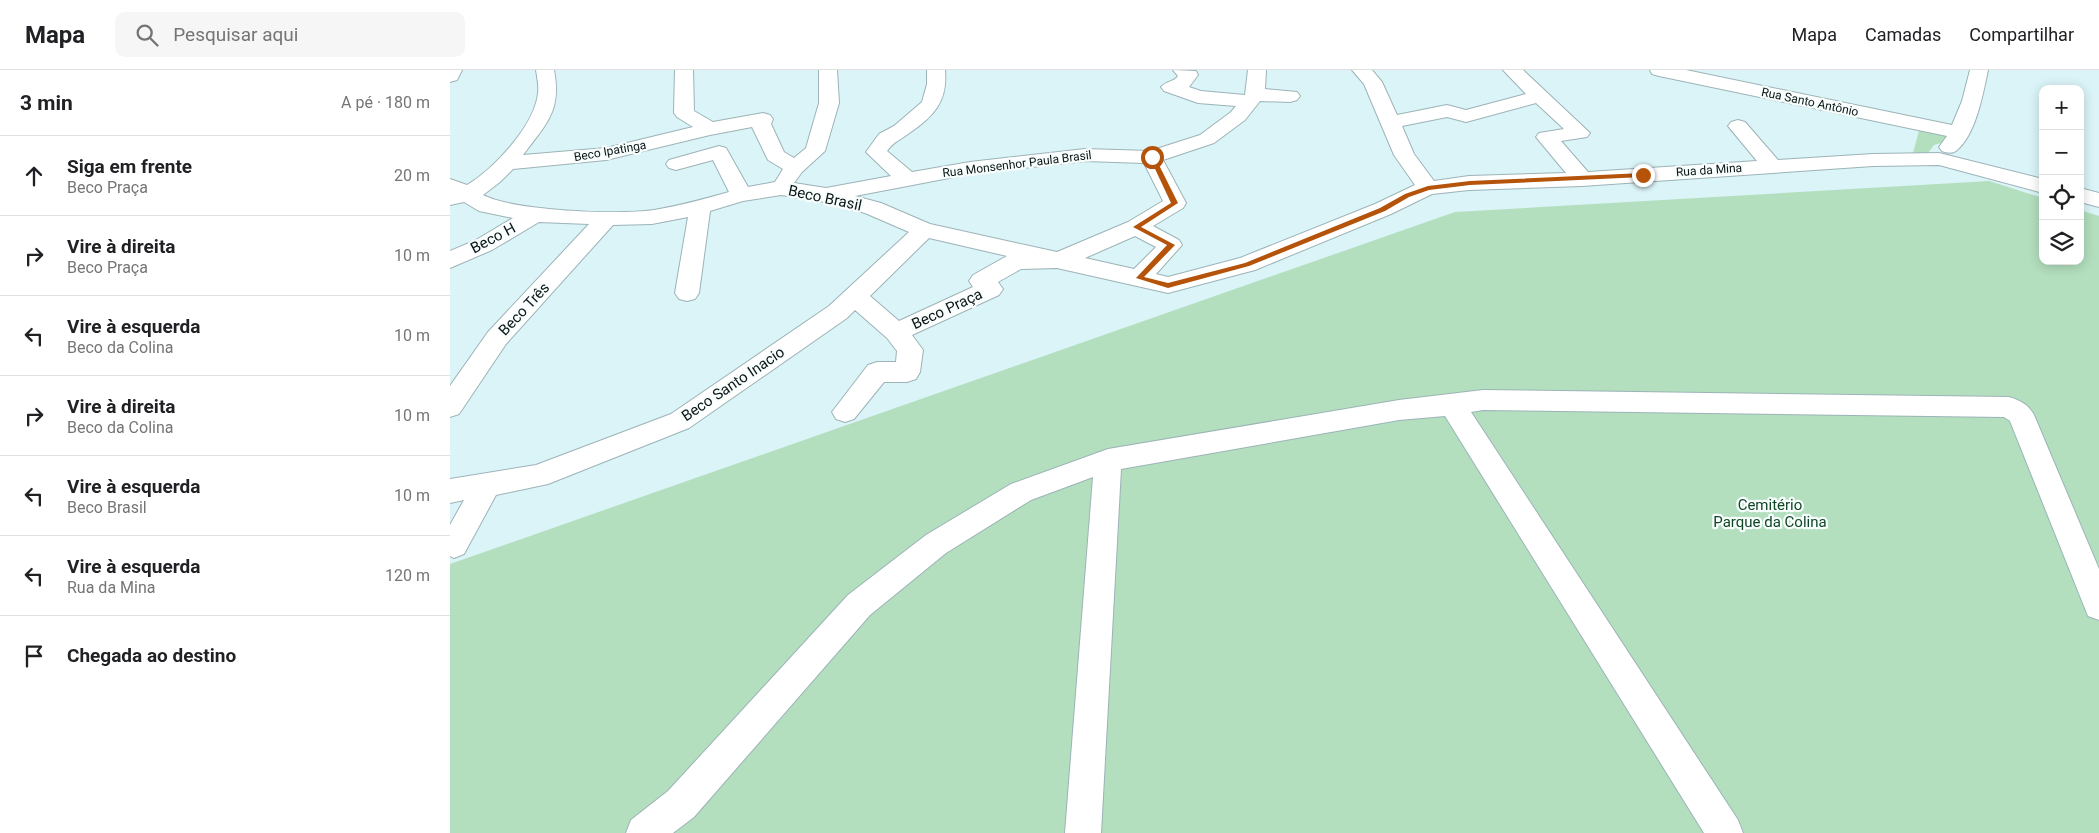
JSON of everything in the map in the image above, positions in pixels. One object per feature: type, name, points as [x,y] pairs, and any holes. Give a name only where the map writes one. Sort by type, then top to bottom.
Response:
[{"type":"street","points":[[450,76],[453,70]]},
{"type":"street","points":[[456,194],[492,180],[508,163],[540,121],[548,92],[545,70]]},
{"type":"street","points":[[684,70],[684,113],[710,129]]},
{"type":"street","points":[[781,188],[795,167],[814,151],[829,103],[828,70]]},
{"type":"street","points":[[907,179],[876,152],[886,138],[901,130],[931,104],[936,84],[936,70]]},
{"type":"street","points":[[1182,70],[1188,75],[1183,83],[1171,87],[1198,97],[1252,98],[1290,96]]},
{"type":"street","points":[[1252,98],[1257,70]]},
{"type":"street","points":[[1361,70],[1373,82],[1404,156],[1428,188]]},
{"type":"street","points":[[1512,70],[1580,134],[1546,137],[1582,179]]},
{"type":"street","name":"Rua Santo Antônio","points":[[1659,70],[1960,133]]},
{"type":"street","points":[[1939,159],[1960,133],[1968,115],[1979,70]]},
{"type":"street","points":[[1390,122],[1447,111],[1466,116],[1540,96]]},
{"type":"street","name":"Rua Monsenhor Paula Brasil","points":[[826,195],[970,168],[1085,155],[1152,157],[1207,139],[1238,116],[1252,98]]},
{"type":"street","name":"Beco Ipatinga","points":[[508,163],[606,154],[710,129],[763,119],[761,124],[774,156],[795,167]]},
{"type":"street","points":[[1738,126],[1772,166]]},
{"type":"street","points":[[676,164],[719,152],[741,194]]},
{"type":"street","name":"Beco Praça","points":[[896,332],[992,288],[981,281],[1017,261],[1061,260],[1136,227],[1175,203],[1152,157]]},
{"type":"street","name":"Rua da Mina","points":[[1168,285],[1247,264],[1383,209],[1407,196],[1428,188],[1470,183],[1582,179],[1873,160],[1939,159],[2039,185]]},
{"type":"street","name":"Beco Brasil","points":[[456,194],[487,206],[535,215],[607,218],[652,217],[700,207],[741,194],[781,188],[826,195],[873,208],[924,230],[1168,285]]},
{"type":"street","points":[[2084,196],[2099,200]]},
{"type":"street","points":[[686,293],[700,207]]},
{"type":"street","name":"Beco H","points":[[450,260],[484,244],[535,215]]},
{"type":"street","name":"Beco Três","points":[[450,407],[460,380],[607,218]]},
{"type":"street","points":[[1136,227],[1171,245],[1139,278]]},
{"type":"street","name":"Beco Santo Inacio","points":[[450,491],[538,476],[680,421],[838,312],[924,230]]},
{"type":"street","name":"Beco Praça","points":[[845,412],[877,372],[907,372],[910,350],[896,332],[855,296]]},
{"type":"street","points":[[644,833],[680,804],[859,605],[936,544],[1021,492],[1108,460],[1399,410],[1483,400],[2009,407],[2022,415],[2099,606]]},
{"type":"street","points":[[1452,405],[1725,833]]},
{"type":"street","points":[[1083,833],[1108,460]]},
{"type":"street","points":[[454,545],[487,485]]},
{"type":"green space","points":[[1920,127],[1952,134],[1945,142],[1934,145],[1928,153],[1913,153]]},
{"type":"green space","name":"Cemitério Parque da Colina","points":[[1989,181],[2039,197],[2039,265],[2084,265],[2084,211],[2099,216],[2099,833],[450,833],[450,564],[1455,212]]},
{"type":"route","points":[[1152,157],[1175,203],[1136,227],[1171,245],[1139,278],[1168,285],[1247,264],[1383,209],[1407,196],[1428,188],[1470,183],[1643,175]]}]
